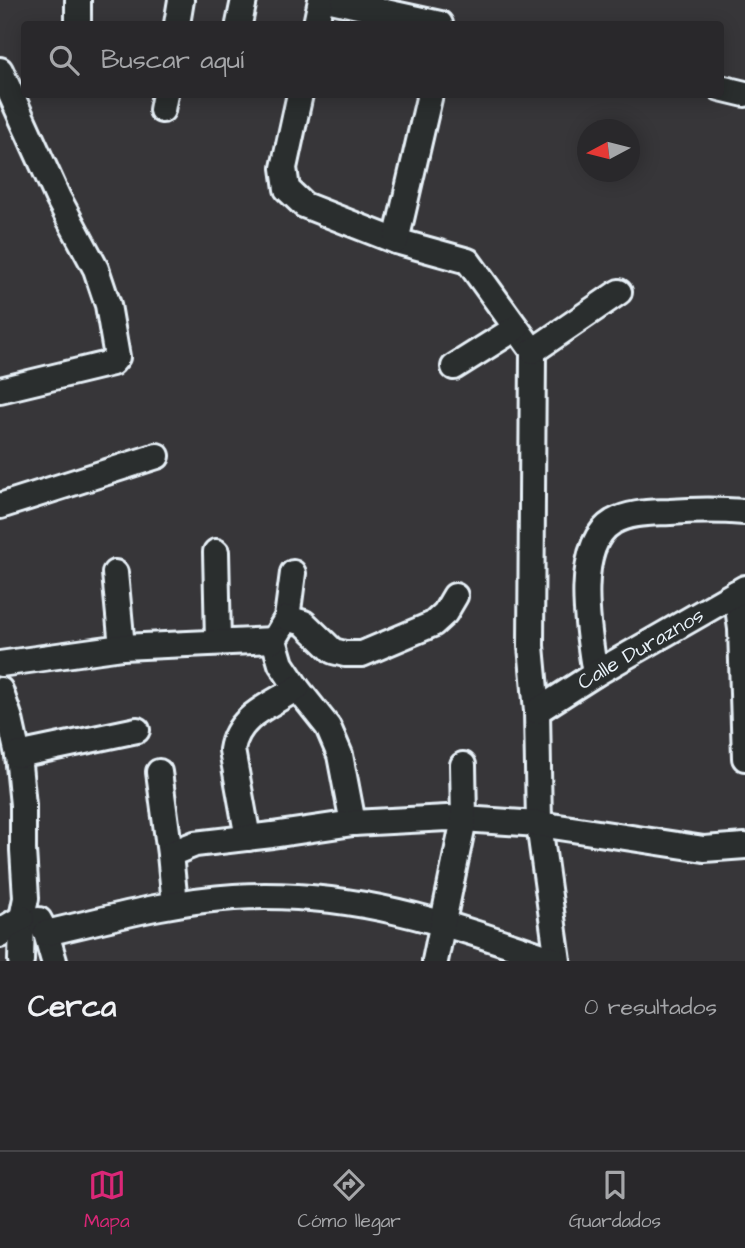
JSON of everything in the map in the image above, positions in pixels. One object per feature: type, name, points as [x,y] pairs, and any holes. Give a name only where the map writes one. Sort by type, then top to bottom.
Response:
[{"type":"street","points":[[78,0],[78,21]]},
{"type":"street","points":[[178,21],[181,0]]},
{"type":"street","points":[[240,21],[244,0]]},
{"type":"street","points":[[318,21],[332,0],[426,21]]},
{"type":"street","points":[[0,70],[58,198],[96,269],[108,305],[117,348],[117,357],[112,363],[0,390]]},
{"type":"street","points":[[724,89],[745,94]]},
{"type":"street","points":[[46,933],[175,904],[234,897],[293,896],[369,904],[441,922],[557,961],[539,824],[537,711],[531,646],[533,351],[468,261],[396,241],[304,205],[287,189],[284,168],[299,98]]},
{"type":"street","points":[[396,241],[429,98]]},
{"type":"street","points":[[533,351],[619,292]]},
{"type":"street","points":[[454,367],[516,328]]},
{"type":"street","points":[[0,506],[157,456]]},
{"type":"street","points":[[595,674],[587,602],[589,558],[598,537],[610,523],[630,514],[716,509],[745,512]]},
{"type":"street","points":[[216,552],[219,641]]},
{"type":"street","points":[[115,573],[122,647]]},
{"type":"street","points":[[293,573],[287,618],[274,640],[281,664],[328,726],[340,755],[353,823]]},
{"type":"street","points":[[740,591],[745,758]]},
{"type":"street","name":"Calle Duraznos","points":[[537,711],[595,674],[740,591]]},
{"type":"street","points":[[287,618],[304,623],[333,652],[362,654],[433,624],[445,613],[455,596]]},
{"type":"street","points":[[0,664],[122,647],[274,640]]},
{"type":"street","points":[[248,838],[232,750],[234,738],[246,720],[297,688]]},
{"type":"street","points":[[0,690],[18,755],[23,805],[24,908],[21,961]]},
{"type":"street","points":[[18,755],[138,730]]},
{"type":"street","points":[[435,961],[464,819],[463,765]]},
{"type":"street","points":[[159,772],[175,904]]},
{"type":"street","points":[[170,854],[195,844],[353,823],[464,819],[539,824],[704,849],[745,846]]},
{"type":"street","points":[[24,908],[46,933],[54,961]]},
{"type":"street","points":[[0,934],[24,908]]}]
